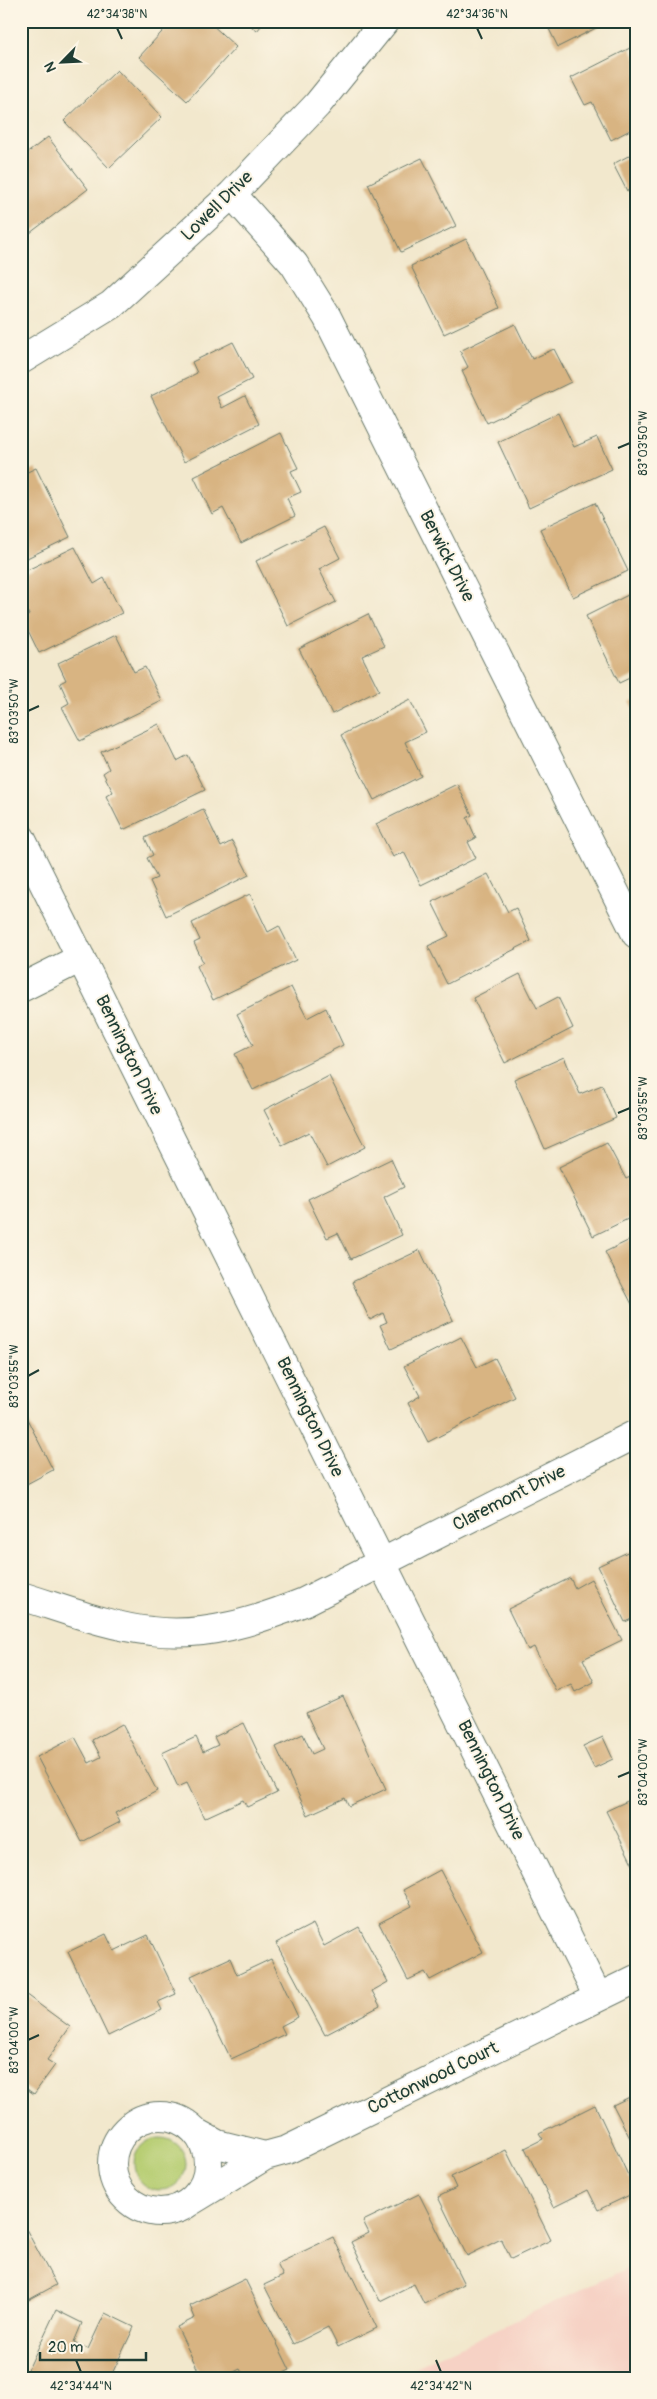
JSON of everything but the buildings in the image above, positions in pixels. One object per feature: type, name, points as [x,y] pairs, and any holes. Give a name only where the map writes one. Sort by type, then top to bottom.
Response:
[{"type":"street","name":"Lowell Drive","points":[[21,360],[111,305],[232,194],[317,105],[385,21]]},
{"type":"street","name":"Berwick Drive","points":[[232,194],[294,264],[327,317],[636,934]]},
{"type":"street","name":"Bennington Drive","points":[[21,838],[598,1996]]},
{"type":"street","points":[[21,988],[81,958]]},
{"type":"street","name":"Claremont Drive","points":[[21,1596],[86,1616],[151,1631],[192,1632],[229,1627],[264,1618],[304,1602],[636,1434]]},
{"type":"street","name":"Cottonwood Court","points":[[265,2156],[216,2144],[197,2133],[185,2123],[170,2117],[154,2117],[139,2120],[126,2130],[117,2142],[112,2158],[113,2174],[119,2189],[129,2201],[143,2209],[159,2212],[174,2210],[265,2156],[287,2150],[636,1979]]},
{"type":"street","points":[[188,2203],[199,2192],[206,2177],[208,2162],[204,2147],[197,2133]]},
{"type":"shaded area","points":[[636,2264],[636,2378],[392,2378]]},
{"type":"green space","points":[[155,2138],[165,2138],[174,2142],[182,2150],[186,2164],[182,2178],[174,2186],[165,2190],[155,2190],[146,2186],[138,2178],[134,2169],[134,2159],[138,2150],[146,2142]]}]
